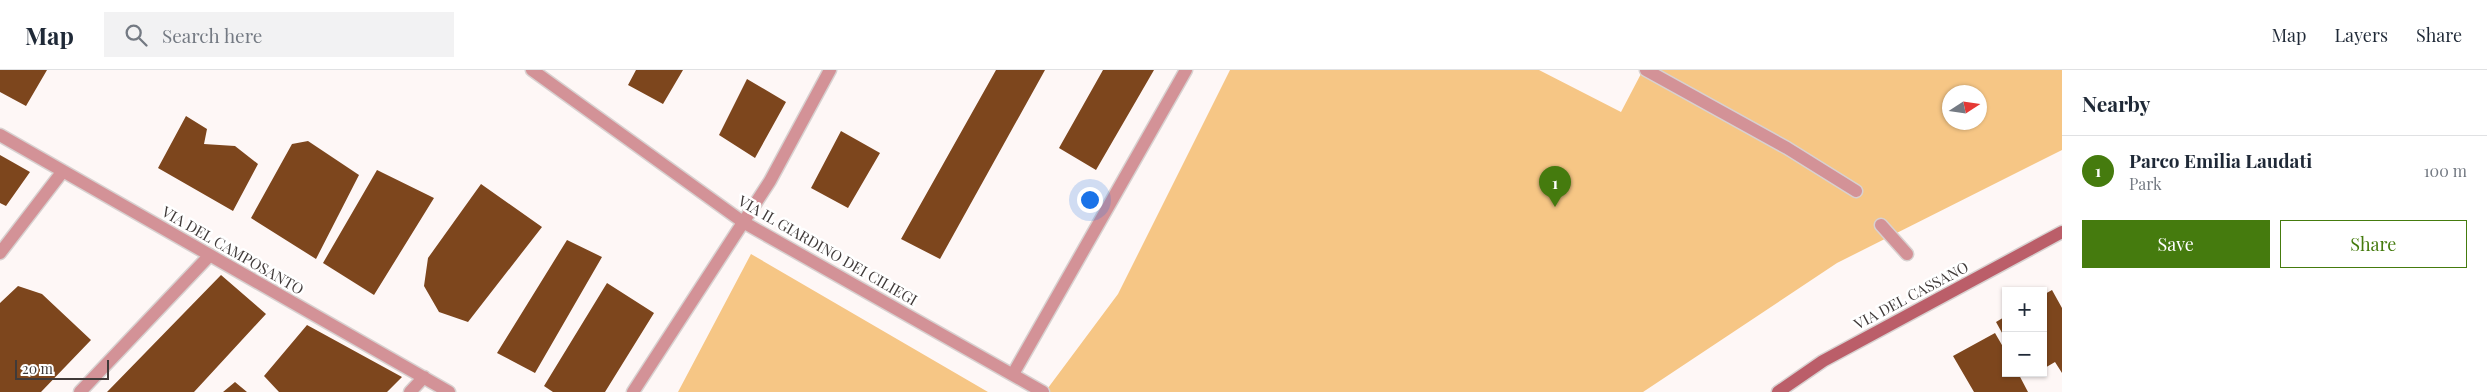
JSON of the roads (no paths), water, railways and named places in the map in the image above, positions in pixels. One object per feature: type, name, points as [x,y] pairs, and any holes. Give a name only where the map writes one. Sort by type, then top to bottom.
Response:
[{"type":"main road","name":"VIA DEL CASSANO","points":[[1778,392],[1823,361],[2062,232]]},
{"type":"street","name":"VIA IL GIARDINO DEI CILIEGI","points":[[532,70],[743,222],[1043,392]]},
{"type":"street","points":[[633,392],[770,180],[830,70]]},
{"type":"street","points":[[1013,374],[1186,70]]},
{"type":"street","points":[[1646,70],[1787,148],[1856,191]]},
{"type":"street","name":"VIA DEL CAMPOSANTO","points":[[0,135],[449,392]]},
{"type":"street","points":[[0,253],[63,171]]},
{"type":"street","points":[[1881,225],[1908,254]]},
{"type":"street","points":[[80,392],[210,255]]},
{"type":"street","points":[[410,392],[424,378]]},
{"type":"place","name":"Parco Emilia Laudati","points":[[1555,207]]}]
